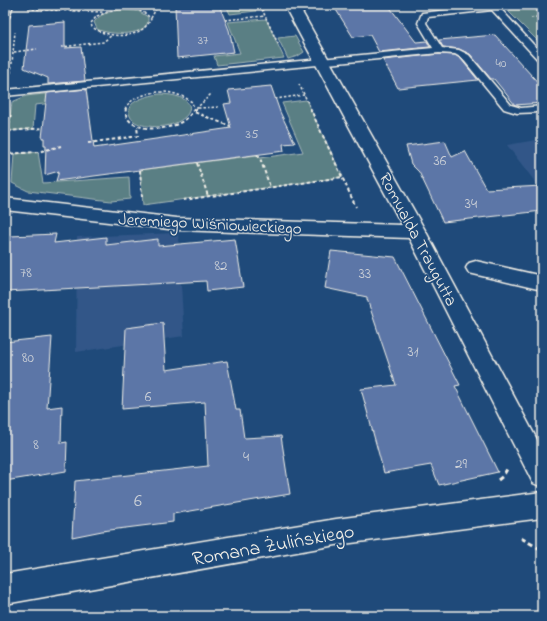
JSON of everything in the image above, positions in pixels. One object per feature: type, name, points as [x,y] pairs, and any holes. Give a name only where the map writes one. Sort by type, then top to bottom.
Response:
[{"type":"street","name":"Romualda Traugutta","points":[[291,5],[416,232],[542,475]]},
{"type":"street","name":"Jeremiego Wiśniowieckiego","points":[[5,204],[177,224],[416,232]]},
{"type":"street","points":[[476,268],[542,283]]},
{"type":"street","name":"Romana Żulińskiego","points":[[5,590],[336,532],[506,508],[542,505]]},
{"type":"lane","points":[[5,17],[9,5]]},
{"type":"lane","points":[[439,50],[422,23],[425,15],[493,6],[542,60]]},
{"type":"lane","points":[[5,94],[321,60],[439,50],[459,52],[472,63],[504,103],[512,110],[527,111],[542,109]]},
{"type":"path","points":[[151,19],[145,13],[133,9],[117,9],[105,12],[93,19],[91,23],[92,27],[101,33],[126,35],[147,27],[151,19],[158,5]]},
{"type":"path","points":[[260,5],[284,58],[289,64],[343,177],[356,209]]},
{"type":"path","points":[[28,9],[105,12]]},
{"type":"path","points":[[225,20],[265,16]]},
{"type":"path","points":[[62,47],[104,42],[112,35]]},
{"type":"path","points":[[14,52],[37,49]]},
{"type":"path","points":[[153,93],[175,93],[191,100],[194,105],[194,112],[185,122],[176,126],[155,129],[137,126],[129,122],[125,111],[134,99],[153,93]]},
{"type":"path","points":[[275,99],[304,96]]},
{"type":"path","points":[[198,108],[220,107]]},
{"type":"path","points":[[194,112],[230,126]]},
{"type":"path","points":[[88,143],[138,136],[137,126]]},
{"type":"path","points":[[8,131],[43,128]]},
{"type":"path","points":[[5,154],[38,152],[61,146]]},
{"type":"path","points":[[257,155],[260,158],[270,187]]},
{"type":"path","points":[[197,163],[208,196]]},
{"type":"path","points":[[140,170],[142,198]]},
{"type":"path","points":[[179,200],[343,177]]},
{"type":"shaded area","points":[[542,139],[542,191],[507,145]]},
{"type":"shaded area","points":[[178,233],[184,336],[76,352],[77,237]]},
{"type":"green space","points":[[107,5],[103,9],[29,6]]},
{"type":"green space","points":[[107,5],[149,5],[148,7]]},
{"type":"green space","points":[[226,5],[253,5],[256,11],[230,14]]},
{"type":"green space","points":[[502,5],[529,5],[542,16],[542,45]]},
{"type":"green space","points":[[121,10],[138,11],[148,17],[147,24],[143,29],[128,33],[110,33],[97,29],[94,22],[100,16],[109,12]]},
{"type":"green space","points":[[266,19],[284,58],[217,65],[214,56],[240,53],[228,22]]},
{"type":"green space","points":[[295,36],[304,52],[298,56],[288,59],[278,38]]},
{"type":"green space","points":[[80,90],[80,100],[35,105],[33,129],[8,131],[12,102],[26,96]]},
{"type":"green space","points":[[160,94],[176,96],[186,101],[190,107],[188,113],[182,119],[173,124],[162,126],[145,126],[133,120],[130,116],[130,106],[144,97]]},
{"type":"green space","points":[[306,100],[343,177],[143,205],[140,170],[257,155],[260,158],[303,152],[282,103]]},
{"type":"green space","points":[[38,152],[43,183],[129,177],[130,199],[111,201],[28,191],[12,183],[14,154]]},
{"type":"building","points":[[175,5],[219,5],[229,30],[234,52],[177,58]]},
{"type":"building","points":[[333,5],[388,5],[416,42],[427,41],[430,47],[379,52],[370,35],[353,37]]},
{"type":"building","points":[[65,22],[65,48],[81,47],[85,81],[48,84],[48,78],[24,68],[29,25]]},
{"type":"building","points":[[495,35],[542,87],[542,103],[515,105],[494,79],[491,79],[470,54],[459,49],[443,47],[439,40]]},
{"type":"building","points":[[439,54],[455,55],[461,59],[478,80],[398,88],[383,60]]},
{"type":"building","points":[[271,86],[280,112],[295,143],[283,144],[284,151],[56,181],[59,171],[45,175],[46,145],[44,145],[44,138],[42,138],[47,93],[86,89],[94,148],[231,128],[224,104],[231,103],[228,90]]},
{"type":"building","points":[[445,141],[452,157],[465,151],[486,189],[542,186],[542,211],[443,222],[419,172],[411,164],[406,146]]},
{"type":"building","points":[[56,234],[54,243],[106,237],[106,245],[158,239],[158,246],[235,239],[243,287],[207,291],[206,281],[5,292],[5,255],[10,236]]},
{"type":"building","points":[[331,251],[395,257],[460,385],[455,386],[498,472],[439,485],[431,465],[384,473],[361,389],[396,385],[367,297],[325,288]]},
{"type":"building","points":[[163,323],[166,370],[227,361],[236,410],[240,410],[244,438],[281,436],[290,494],[173,514],[173,522],[102,531],[72,537],[75,481],[208,466],[205,402],[122,409],[126,328]]},
{"type":"building","points":[[52,337],[47,408],[62,406],[61,443],[67,442],[66,471],[5,481],[5,342]]}]
